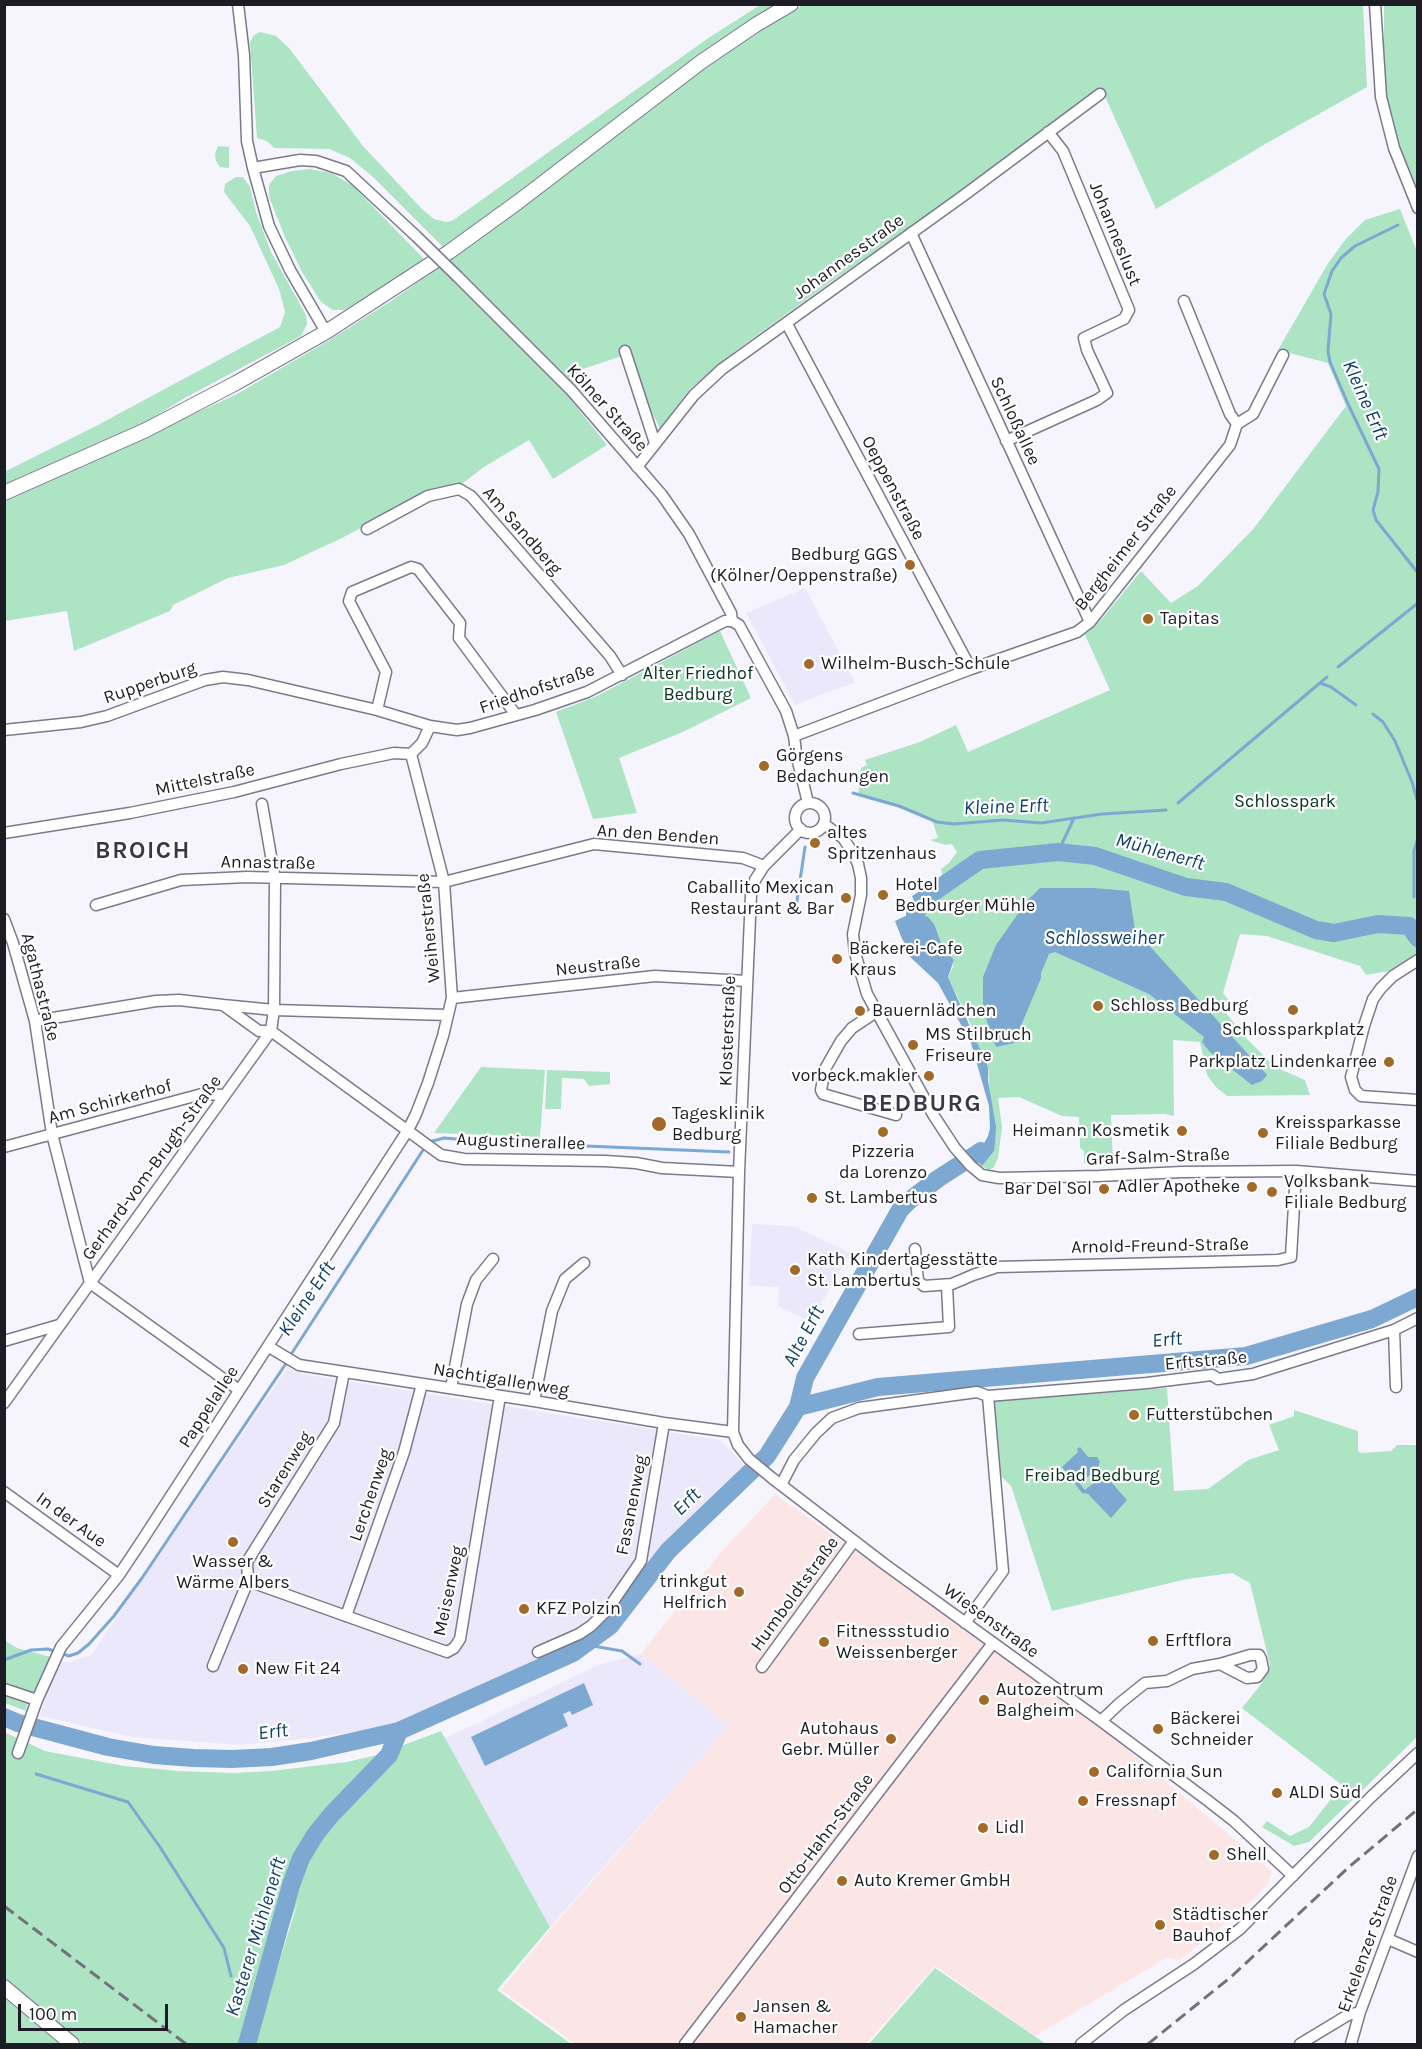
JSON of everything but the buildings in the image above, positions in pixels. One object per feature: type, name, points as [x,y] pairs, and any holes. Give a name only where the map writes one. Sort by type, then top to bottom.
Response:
[{"type":"main road","points":[[4,493],[146,430],[326,332],[449,252],[701,62],[791,4]]},
{"type":"main road","points":[[4,1987],[72,2044]]},
{"type":"street","points":[[238,4],[244,55],[246,131],[252,168],[269,226],[290,270],[326,332]]},
{"type":"street","points":[[1374,4],[1381,98],[1394,148],[1418,208]]},
{"type":"street","name":"Johannesstraße","points":[[637,467],[694,395],[722,369],[963,196],[1100,94]]},
{"type":"street","name":"Johanneslust","points":[[1006,441],[1097,400],[1107,393],[1087,350],[1084,338],[1124,319],[1129,310],[1062,151],[1048,132]]},
{"type":"street","name":"Kölner Straße","points":[[252,168],[300,160],[316,160],[346,171],[416,236],[571,390],[662,495],[689,534],[731,613],[732,621],[739,626],[786,711],[794,736],[808,803]]},
{"type":"street","name":"Schloßallee","points":[[911,233],[1090,622]]},
{"type":"street","points":[[1184,301],[1230,414],[1237,424]]},
{"type":"street","name":"Oeppenstraße","points":[[787,324],[971,669]]},
{"type":"street","points":[[625,351],[655,443]]},
{"type":"street","name":"Bergheimer Straße","points":[[794,736],[971,669],[1077,632],[1090,622],[1230,445],[1237,424],[1253,414],[1283,355]]},
{"type":"street","name":"Am Sandberg","points":[[367,529],[428,496],[459,489],[471,496],[610,656],[622,675]]},
{"type":"street","points":[[377,710],[386,672],[349,601],[352,592],[411,567],[418,569],[460,623],[459,638],[516,715]]},
{"type":"street","name":"Friedhofstraße","points":[[377,710],[430,726],[448,729],[470,728],[587,692],[725,621],[732,621]]},
{"type":"street","name":"Rupperburg","points":[[4,730],[81,722],[106,716],[206,680],[223,678],[248,680],[377,710]]},
{"type":"street","points":[[411,754],[422,743],[430,726]]},
{"type":"street","name":"Mittelstraße","points":[[4,833],[234,792],[340,764],[394,753],[411,754]]},
{"type":"street","name":"Weiherstraße","points":[[408,1130],[428,1083],[452,998],[444,882],[411,754]]},
{"type":"street","points":[[808,803],[817,805],[824,811],[824,824],[818,831],[804,831],[796,821],[796,816],[800,808],[808,803]]},
{"type":"street","points":[[262,804],[275,879],[274,1010],[271,1031]]},
{"type":"street","points":[[824,824],[843,838],[854,853],[858,864],[861,895],[854,924],[855,953],[867,994],[876,1012],[852,1029],[841,1041],[825,1070],[821,1090],[823,1094],[896,1114]]},
{"type":"street","name":"Klosterstraße","points":[[733,1432],[739,1167],[751,896],[755,880],[764,866],[801,829]]},
{"type":"street","name":"An den Benden","points":[[444,882],[594,844],[743,858],[764,866]]},
{"type":"street","name":"Annastraße","points":[[96,905],[181,880],[247,878],[444,882]]},
{"type":"street","name":"Agathastraße","points":[[4,920],[13,943],[35,1021],[52,1134],[90,1283]]},
{"type":"street","points":[[1418,960],[1394,976],[1373,999],[1351,1077],[1355,1090],[1361,1096],[1418,1100]]},
{"type":"street","name":"Neustraße","points":[[452,998],[655,976],[747,981]]},
{"type":"street","name":"Augustinerallee","points":[[35,1021],[156,1001],[179,1000],[274,1010],[448,1015]]},
{"type":"street","name":"Augustinerallee","points":[[223,1005],[260,1031],[271,1031],[441,1155],[464,1159],[605,1161],[662,1168],[739,1167]]},
{"type":"street","name":"Graf-Salm-Straße","points":[[876,1012],[934,1116],[955,1148],[982,1175],[999,1178],[1296,1171],[1418,1181]]},
{"type":"street","name":"Gerhard-vom-Brugh-Straße","points":[[4,1403],[271,1031]]},
{"type":"street","name":"Am Schirkerhof","points":[[4,1147],[202,1094],[224,1095]]},
{"type":"street","name":"Pappelallee","points":[[18,1753],[37,1700],[61,1647],[119,1575],[408,1130]]},
{"type":"street","name":"Arnold-Freund-Straße","points":[[915,1249],[918,1281],[924,1286],[947,1286],[997,1267],[1278,1260],[1291,1257],[1296,1171]]},
{"type":"street","points":[[451,1388],[467,1304],[476,1280],[493,1259]]},
{"type":"street","points":[[534,1401],[552,1311],[566,1279],[584,1263]]},
{"type":"street","points":[[90,1283],[239,1390]]},
{"type":"street","points":[[859,1334],[949,1327],[947,1286]]},
{"type":"street","name":"Erftstraße","points":[[776,1482],[816,1433],[832,1418],[859,1408],[977,1392],[988,1395],[1147,1383],[1212,1375],[1218,1379],[1253,1374],[1394,1330],[1418,1318]]},
{"type":"street","points":[[4,1341],[59,1325]]},
{"type":"street","points":[[1394,1330],[1396,1387]]},
{"type":"street","name":"Nachtigallenweg","points":[[269,1347],[300,1365],[733,1432]]},
{"type":"street","name":"Starenweg","points":[[213,1666],[248,1581],[247,1562],[334,1423],[344,1372]]},
{"type":"street","name":"Lerchenweg","points":[[346,1616],[404,1452],[422,1384]]},
{"type":"street","points":[[965,1623],[1003,1571],[988,1395]]},
{"type":"street","name":"Meisenweg","points":[[248,1581],[447,1652],[454,1648],[460,1639],[500,1396]]},
{"type":"street","name":"Fasanenweg","points":[[537,1652],[579,1634],[591,1626],[608,1609],[641,1561],[664,1423]]},
{"type":"street","name":"Wiesenstraße","points":[[733,1432],[738,1445],[749,1459],[776,1482],[965,1623],[1101,1720],[1234,1821],[1293,1876]]},
{"type":"street","name":"In der Aue","points":[[4,1492],[119,1575]]},
{"type":"street","name":"Humboldtstraße","points":[[762,1667],[854,1541]]},
{"type":"street","name":"Otto-Hahn-Straße","points":[[685,2044],[993,1643]]},
{"type":"street","points":[[1101,1720],[1145,1683],[1167,1681],[1192,1669],[1220,1664]]},
{"type":"street","points":[[4,1689],[37,1700]]},
{"type":"street","points":[[1081,2044],[1124,2010],[1218,1947],[1239,1929],[1371,1797],[1418,1754]]},
{"type":"street","name":"Erkelenzer Straße","points":[[1351,2044],[1360,2012],[1416,1863]]},
{"type":"street","points":[[1388,1939],[1418,1952]]},
{"type":"street","points":[[1300,2044],[1348,2015],[1360,2012]]},
{"type":"shaded area","name":"Wilhelm-Busch-Schule","points":[[805,588],[855,682],[795,705],[746,613]]},
{"type":"shaded area","name":"Kath Kindertagesstätte St. Lambertus","points":[[752,1224],[793,1226],[850,1253],[811,1322],[778,1306],[779,1287],[749,1286]]},
{"type":"shaded area","points":[[288,1367],[302,1374],[720,1440],[744,1465],[665,1549],[603,1624],[583,1641],[485,1688],[386,1727],[311,1738],[239,1745],[132,1737],[40,1716],[57,1661],[69,1662],[91,1655]]},
{"type":"shaded area","points":[[775,1494],[1094,1721],[1272,1871],[1268,1884],[1255,1898],[1179,1961],[1168,1957],[1035,2036],[935,1966],[866,2044],[575,2044],[501,1990],[552,1927],[729,1726],[641,1654],[721,1552]]},
{"type":"shaded area","points":[[641,1654],[729,1726],[550,1927],[444,1739],[598,1665]]},
{"type":"green space","points":[[760,5],[780,5],[444,248],[373,177],[350,158],[329,149],[274,148],[267,141],[257,138],[250,42],[254,35],[260,32],[276,36],[289,48],[363,146],[422,209],[434,219],[452,221],[707,39]]},
{"type":"green space","points":[[803,5],[1363,5],[1367,87],[1156,209],[1102,90],[735,351],[690,389],[660,428],[622,356],[583,369],[571,400],[607,445],[553,479],[529,440],[484,467],[463,483],[424,494],[342,538],[284,565],[228,578],[173,605],[170,611],[74,651],[67,611],[5,621],[5,501],[237,394],[328,341],[391,301],[452,258],[738,43]]},
{"type":"green space","points":[[1384,5],[1417,5],[1417,192],[1400,148],[1387,97]]},
{"type":"green space","points":[[218,146],[229,147],[229,168],[220,167],[216,161],[215,154]]},
{"type":"green space","points":[[310,169],[331,173],[352,185],[425,260],[344,310],[333,310],[321,302],[302,272],[269,197],[269,185],[276,176]]},
{"type":"green space","points":[[236,177],[243,177],[250,187],[256,212],[271,252],[306,315],[307,324],[301,336],[183,399],[146,422],[5,487],[4,472],[96,426],[280,327],[285,312],[279,289],[250,226],[224,192],[225,184]]},
{"type":"green space","name":"Schlosspark","points":[[1400,209],[1418,254],[1417,960],[1413,956],[1389,971],[1366,975],[1360,966],[1267,936],[1240,934],[1223,993],[1233,1006],[1226,1013],[1247,1039],[1275,1067],[1305,1080],[1310,1095],[1227,1096],[1207,1075],[1200,1042],[1173,1040],[1174,1116],[1165,1114],[1111,1115],[1113,1163],[1084,1163],[1084,1151],[1080,1148],[1079,1117],[1062,1116],[1019,1097],[998,1098],[1002,1127],[998,1158],[994,1167],[989,1170],[982,1166],[994,1151],[988,1067],[948,977],[954,960],[943,948],[923,911],[925,901],[944,883],[941,869],[957,852],[952,844],[945,845],[930,840],[938,838],[932,820],[911,811],[858,796],[861,768],[867,765],[865,760],[920,742],[956,725],[968,752],[1110,690],[1085,635],[1100,621],[1141,571],[1171,603],[1198,586],[1254,528],[1346,406],[1328,363],[1278,350],[1327,265],[1345,240],[1365,220]]},
{"type":"green space","name":"Alter Friedhof Bedburg","points":[[720,631],[751,698],[685,731],[619,758],[637,813],[593,819],[556,712],[597,696]]},
{"type":"green space","points":[[481,1067],[545,1070],[540,1137],[434,1133]]},
{"type":"green space","points":[[547,1070],[610,1072],[610,1084],[589,1086],[584,1079],[562,1078],[561,1109],[545,1109]]},
{"type":"green space","name":"Freibad Bedburg","points":[[1167,1388],[1174,1491],[1208,1489],[1248,1460],[1279,1450],[1269,1425],[1294,1416],[1294,1410],[1358,1431],[1358,1451],[1361,1453],[1391,1451],[1397,1445],[1417,1445],[1417,1737],[1309,1842],[1294,1846],[1262,1827],[1267,1821],[1290,1836],[1309,1827],[1342,1785],[1242,1708],[1262,1683],[1270,1665],[1250,1583],[1232,1573],[1187,1579],[1052,1611],[1011,1486],[1000,1475],[992,1401]]},
{"type":"green space","points":[[4,1640],[17,1648],[51,1657],[36,1689],[29,1696],[26,1711],[5,1703]]},
{"type":"green space","points":[[441,1731],[550,1927],[497,1990],[571,2044],[253,2044],[299,1899],[244,2044],[83,2044],[5,1979],[4,1732],[45,1751],[124,1766],[234,1773],[347,1762],[377,1755]]},
{"type":"green space","points":[[935,1968],[1046,2044],[869,2044]]},
{"type":"green space","points":[[5,1996],[60,2044],[5,2044]]},
{"type":"water","points":[[941,878],[944,883],[925,901],[923,911],[924,916],[934,924],[943,948],[954,960],[948,977],[988,1067],[996,1127],[994,1151],[982,1166],[969,1153],[983,1145],[988,1136],[989,1106],[971,1043],[938,983],[909,956],[910,951],[895,921],[918,910],[912,896]]},
{"type":"water","name":"Schlossweiher","points":[[1040,888],[1129,891],[1135,930],[1267,1075],[1262,1081],[1252,1085],[1209,1051],[1202,1042],[1204,1037],[1149,994],[1055,952],[1049,954],[1041,973],[1020,1028],[1019,1042],[996,1047],[983,1010],[983,977],[996,945],[1027,901]]},
{"type":"water","points":[[1080,1447],[1088,1457],[1097,1457],[1100,1462],[1098,1467],[1080,1484],[1085,1490],[1104,1474],[1127,1500],[1111,1518],[1088,1494],[1082,1493],[1062,1467],[1078,1452],[1077,1449]]},
{"type":"water","points":[[584,1683],[593,1705],[572,1715],[570,1711],[563,1714],[568,1726],[485,1766],[471,1737]]},
{"type":"waterway","name":"Kleine Erft","points":[[1398,225],[1355,246],[1341,258],[1332,271],[1324,294],[1331,314],[1328,351],[1330,362],[1379,469],[1378,492],[1373,510],[1376,520],[1418,573]]},
{"type":"waterway","points":[[1338,667],[1418,603]]},
{"type":"waterway","points":[[1178,803],[1327,677]]},
{"type":"waterway","points":[[1320,683],[1331,687],[1356,705]]},
{"type":"waterway","points":[[1373,714],[1383,722],[1395,741],[1418,803]]},
{"type":"waterway","name":"Kleine Erft","points":[[853,793],[899,806],[937,822],[954,824],[1003,820],[1041,823],[1102,814],[1166,810]]},
{"type":"waterway","points":[[1058,852],[1074,818]]},
{"type":"waterway","points":[[1414,897],[1414,851],[1418,838]]},
{"type":"waterway","name":"Kleine Erft","points":[[795,914],[805,847]]},
{"type":"waterway","name":"Mühlenerft","points":[[923,933],[915,915],[925,898],[980,860],[1058,852],[1095,856],[1186,887],[1226,892],[1316,930],[1334,933],[1378,924],[1409,926],[1418,938]]},
{"type":"waterway","name":"Kleine Erft","points":[[429,1142],[444,1138],[729,1152]]},
{"type":"waterway","name":"Kleine Erft","points":[[290,1356],[425,1147]]},
{"type":"waterway","name":"Alte Erft","points":[[798,1407],[805,1378],[900,1210],[939,1178],[981,1151]]},
{"type":"waterway","name":"Erft","points":[[4,1717],[18,1723],[108,1747],[154,1755],[193,1758],[272,1757],[311,1751],[399,1731],[573,1653],[610,1626],[668,1551],[767,1456],[798,1407],[878,1387],[1246,1356],[1372,1319],[1418,1297]]},
{"type":"waterway","name":"Kleine Erft","points":[[4,1660],[31,1650],[48,1649],[69,1656],[78,1653],[89,1644],[114,1616],[142,1578],[287,1362]]},
{"type":"waterway","points":[[587,1645],[622,1651],[640,1664]]},
{"type":"waterway","name":"Kasterer Mühlenerft","points":[[247,2044],[291,1885],[301,1858],[331,1815],[389,1755],[399,1731]]},
{"type":"waterway","points":[[36,1774],[128,1802],[160,1847],[224,1948],[231,1976]]},
{"type":"railway","points":[[1148,2044],[1232,1976],[1349,1867],[1418,1809]]},
{"type":"railway","points":[[4,1906],[186,2044]]},
{"type":"place","name":"Bedburg GGS (Kölner/Oeppenstraße)","points":[[910,565]]},
{"type":"place","name":"Tapitas","points":[[1148,619]]},
{"type":"place","name":"Wilhelm-Busch-Schule","points":[[809,664]]},
{"type":"place","name":"Görgens Bedachungen","points":[[764,766]]},
{"type":"place","name":"altes Spritzenhaus","points":[[815,843]]},
{"type":"place","name":"Hotel Bedburger Mühle","points":[[883,895]]},
{"type":"place","name":"Caballito Mexican Restaurant & Bar","points":[[846,898]]},
{"type":"place","name":"Bäckerei-Cafe Kraus","points":[[837,959]]},
{"type":"place","name":"Schloss Bedburg","points":[[1098,1006]]},
{"type":"place","name":"Schlossparkplatz","points":[[1293,1010]]},
{"type":"place","name":"Bauernlädchen","points":[[860,1011]]},
{"type":"place","name":"MS Stilbruch Friseure","points":[[913,1045]]},
{"type":"place","name":"Parkplatz Lindenkarree","points":[[1389,1062]]},
{"type":"place","name":"vorbeck.makler","points":[[929,1076]]},
{"type":"place","name":"Tagesklinik Bedburg","points":[[659,1124]]},
{"type":"place","name":"Heimann Kosmetik","points":[[1182,1131]]},
{"type":"place","name":"Pizzeria da Lorenzo","points":[[883,1132]]},
{"type":"place","name":"Kreissparkasse Filiale Bedburg","points":[[1263,1133]]},
{"type":"place","name":"Adler Apotheke","points":[[1252,1187]]},
{"type":"place","name":"Bar Del Sol","points":[[1104,1189]]},
{"type":"place","name":"Volksbank Filiale Bedburg","points":[[1272,1192]]},
{"type":"place","name":"St. Lambertus","points":[[812,1198]]},
{"type":"place","name":"Kath Kindertagesstätte St. Lambertus","points":[[795,1270]]},
{"type":"place","name":"Futterstübchen","points":[[1134,1415]]},
{"type":"place","name":"Wasser & Wärme Albers","points":[[233,1542]]},
{"type":"place","name":"trinkgut Helfrich","points":[[739,1592]]},
{"type":"place","name":"KFZ Polzin","points":[[524,1609]]},
{"type":"place","name":"Erftflora","points":[[1153,1641]]},
{"type":"place","name":"Fitnessstudio Weissenberger","points":[[824,1642]]},
{"type":"place","name":"New Fit 24","points":[[243,1669]]},
{"type":"place","name":"Autozentrum Balgheim","points":[[984,1700]]},
{"type":"place","name":"Bäckerei Schneider","points":[[1158,1729]]},
{"type":"place","name":"Autohaus Gebr. Müller","points":[[891,1739]]},
{"type":"place","name":"California Sun","points":[[1094,1772]]},
{"type":"place","name":"ALDI Süd","points":[[1277,1793]]},
{"type":"place","name":"Fressnapf","points":[[1083,1801]]},
{"type":"place","name":"Lidl","points":[[983,1828]]},
{"type":"place","name":"Shell","points":[[1214,1855]]},
{"type":"place","name":"Auto Kremer GmbH","points":[[842,1881]]},
{"type":"place","name":"Städtischer Bauhof","points":[[1160,1925]]},
{"type":"place","name":"Jansen & Hamacher","points":[[741,2017]]},
{"type":"district","name":"BROICH","points":[[143,851]]},
{"type":"district","name":"BEDBURG","points":[[922,1104]]}]
